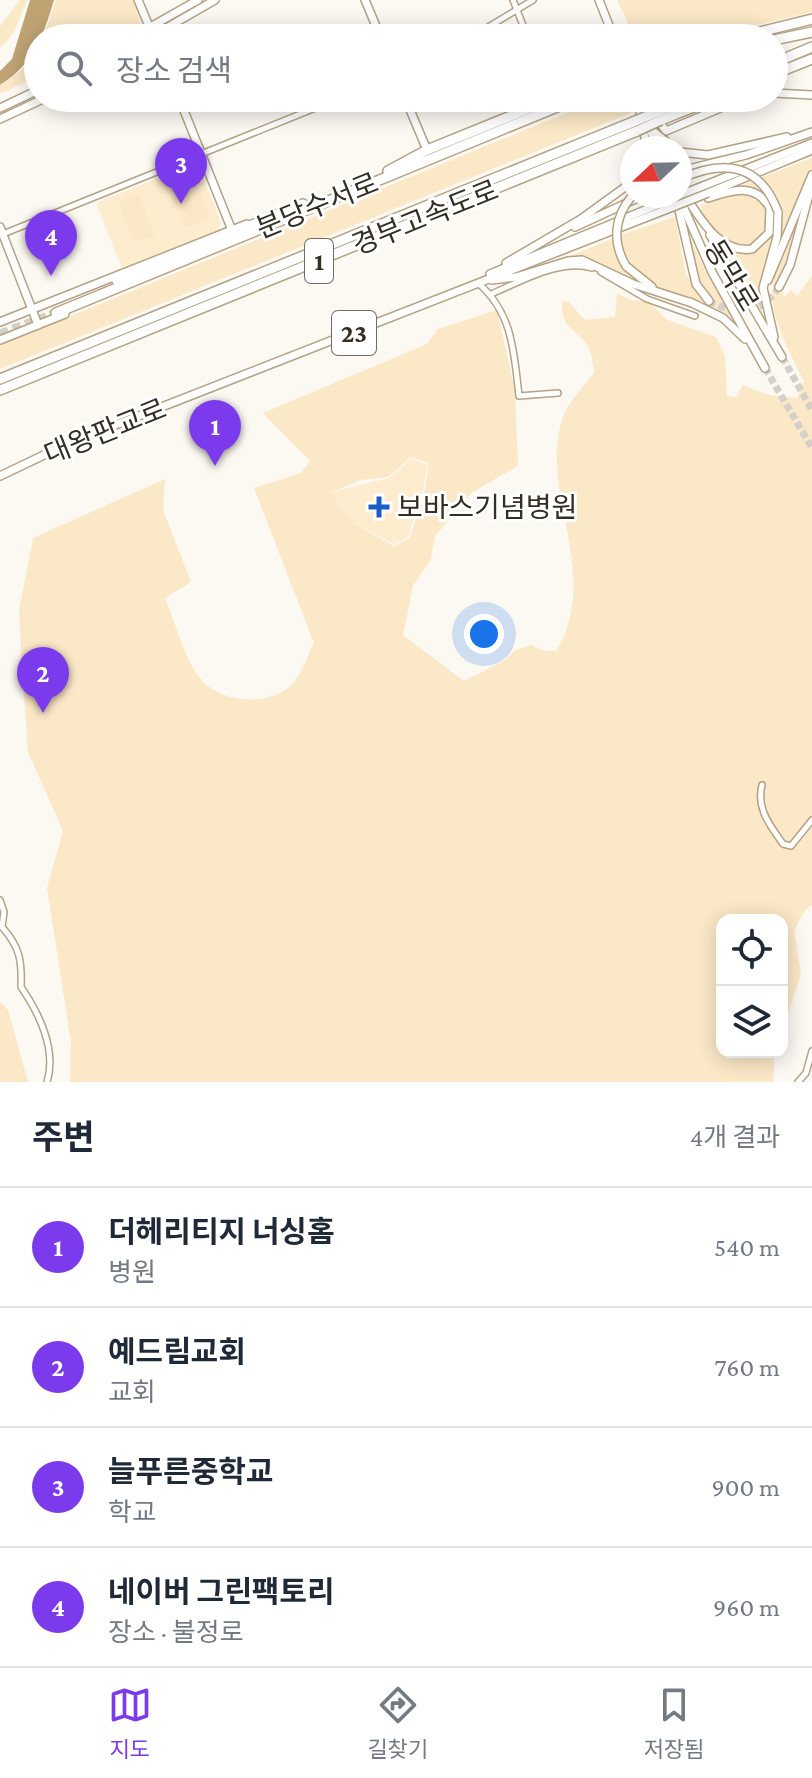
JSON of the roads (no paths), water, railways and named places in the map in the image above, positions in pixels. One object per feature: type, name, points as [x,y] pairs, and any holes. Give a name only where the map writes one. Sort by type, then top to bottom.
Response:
[{"type":"highway","points":[[788,27],[812,22]]},
{"type":"highway","points":[[788,29],[812,22]]},
{"type":"highway","points":[[788,37],[812,32]]},
{"type":"highway","points":[[788,57],[812,47]]},
{"type":"highway","points":[[788,68],[812,59]]},
{"type":"highway","points":[[389,173],[427,150],[521,112]]},
{"type":"highway","name":"분당수서로","points":[[439,153],[534,112]]},
{"type":"highway","name":"분당수서로","points":[[55,310],[543,112]]},
{"type":"highway","points":[[389,173],[409,172],[557,112]]},
{"type":"highway","name":"경부고속도로","points":[[659,116],[666,112]]},
{"type":"highway","name":"경부고속도로","points":[[0,390],[672,112]]},
{"type":"highway","name":"경부고속도로","points":[[0,379],[635,126]]},
{"type":"main road","points":[[138,0],[149,24]]},
{"type":"main road","points":[[155,24],[198,0]]},
{"type":"main road","points":[[174,24],[215,0]]},
{"type":"main road","points":[[365,0],[375,24]]},
{"type":"main road","points":[[599,0],[608,24]]},
{"type":"main road","points":[[788,94],[812,95]]},
{"type":"main road","points":[[0,108],[24,97]]},
{"type":"main road","points":[[0,119],[24,108]]},
{"type":"main road","points":[[185,112],[231,228]]},
{"type":"main road","points":[[411,112],[427,150]]},
{"type":"main road","points":[[640,112],[645,136]]},
{"type":"main road","points":[[643,112],[653,136]]},
{"type":"main road","points":[[652,112],[666,131],[711,112]]},
{"type":"main road","points":[[651,130],[659,136]]},
{"type":"main road","points":[[692,154],[723,153],[812,131]]},
{"type":"main road","points":[[692,168],[746,155],[812,131]]},
{"type":"main road","name":"대왕판교로","points":[[706,192],[812,143]]},
{"type":"main road","name":"대왕판교로","points":[[692,193],[706,192],[812,150]]},
{"type":"main road","points":[[692,175],[710,168],[740,170],[766,188],[778,212],[777,237],[764,277],[765,310]]},
{"type":"main road","points":[[765,310],[766,288],[772,266],[812,175]]},
{"type":"main road","points":[[779,287],[790,265],[812,184]]},
{"type":"main road","points":[[691,208],[728,247],[752,249],[767,238],[772,216],[766,201],[758,194],[740,189],[706,192],[692,197]]},
{"type":"main road","points":[[497,270],[620,190]]},
{"type":"main road","points":[[544,241],[620,205]]},
{"type":"main road","points":[[623,208],[616,234],[619,252],[626,266],[645,284],[692,303]]},
{"type":"main road","name":"대왕판교로","points":[[478,282],[497,270],[659,208]]},
{"type":"main road","name":"대왕판교로","points":[[0,476],[67,444],[659,208]]},
{"type":"main road","points":[[682,208],[696,284],[709,301]]},
{"type":"main road","name":"동막로","points":[[685,208],[712,272],[765,368],[742,335],[724,319],[692,303]]},
{"type":"main road","name":"동막로","points":[[690,208],[712,238],[782,357],[765,310]]},
{"type":"main road","points":[[0,322],[231,228],[266,222]]},
{"type":"main road","points":[[0,340],[248,237],[266,222]]},
{"type":"main road","points":[[1,232],[38,325]]},
{"type":"main road","points":[[478,282],[516,277],[562,262],[582,260],[633,284],[692,303]]},
{"type":"street","points":[[513,0],[522,24]]},
{"type":"street","points":[[491,24],[533,0]]},
{"type":"street","points":[[1,232],[305,112]]},
{"type":"street","points":[[491,294],[556,269],[582,264],[599,270],[647,299],[695,316]]},
{"type":"street","points":[[478,282],[491,294],[511,329],[519,396],[558,393]]},
{"type":"street","points":[[762,785],[759,796],[762,811],[783,844],[791,846],[812,820]]},
{"type":"street","points":[[0,900],[4,912],[2,927],[11,937],[24,970],[21,987],[37,1011],[43,1029],[49,1064],[47,1082]]},
{"type":"street","points":[[798,1082],[806,1073],[812,1051]]},
{"type":"tunnel","points":[[709,301],[728,309],[747,310],[764,303],[779,287]]},
{"type":"tunnel","points":[[0,334],[56,313]]},
{"type":"tunnel","points":[[782,357],[812,410]]},
{"type":"tunnel","points":[[765,368],[812,448]]},
{"type":"place","name":"늘푸른중학교","points":[[181,204]]},
{"type":"place","name":"네이버 그린팩토리","points":[[51,276]]},
{"type":"place","name":"더헤리티지 너싱홈","points":[[215,466]]},
{"type":"place","name":"보바스기념병원","points":[[379,507]]},
{"type":"place","name":"예드림교회","points":[[43,713]]}]
